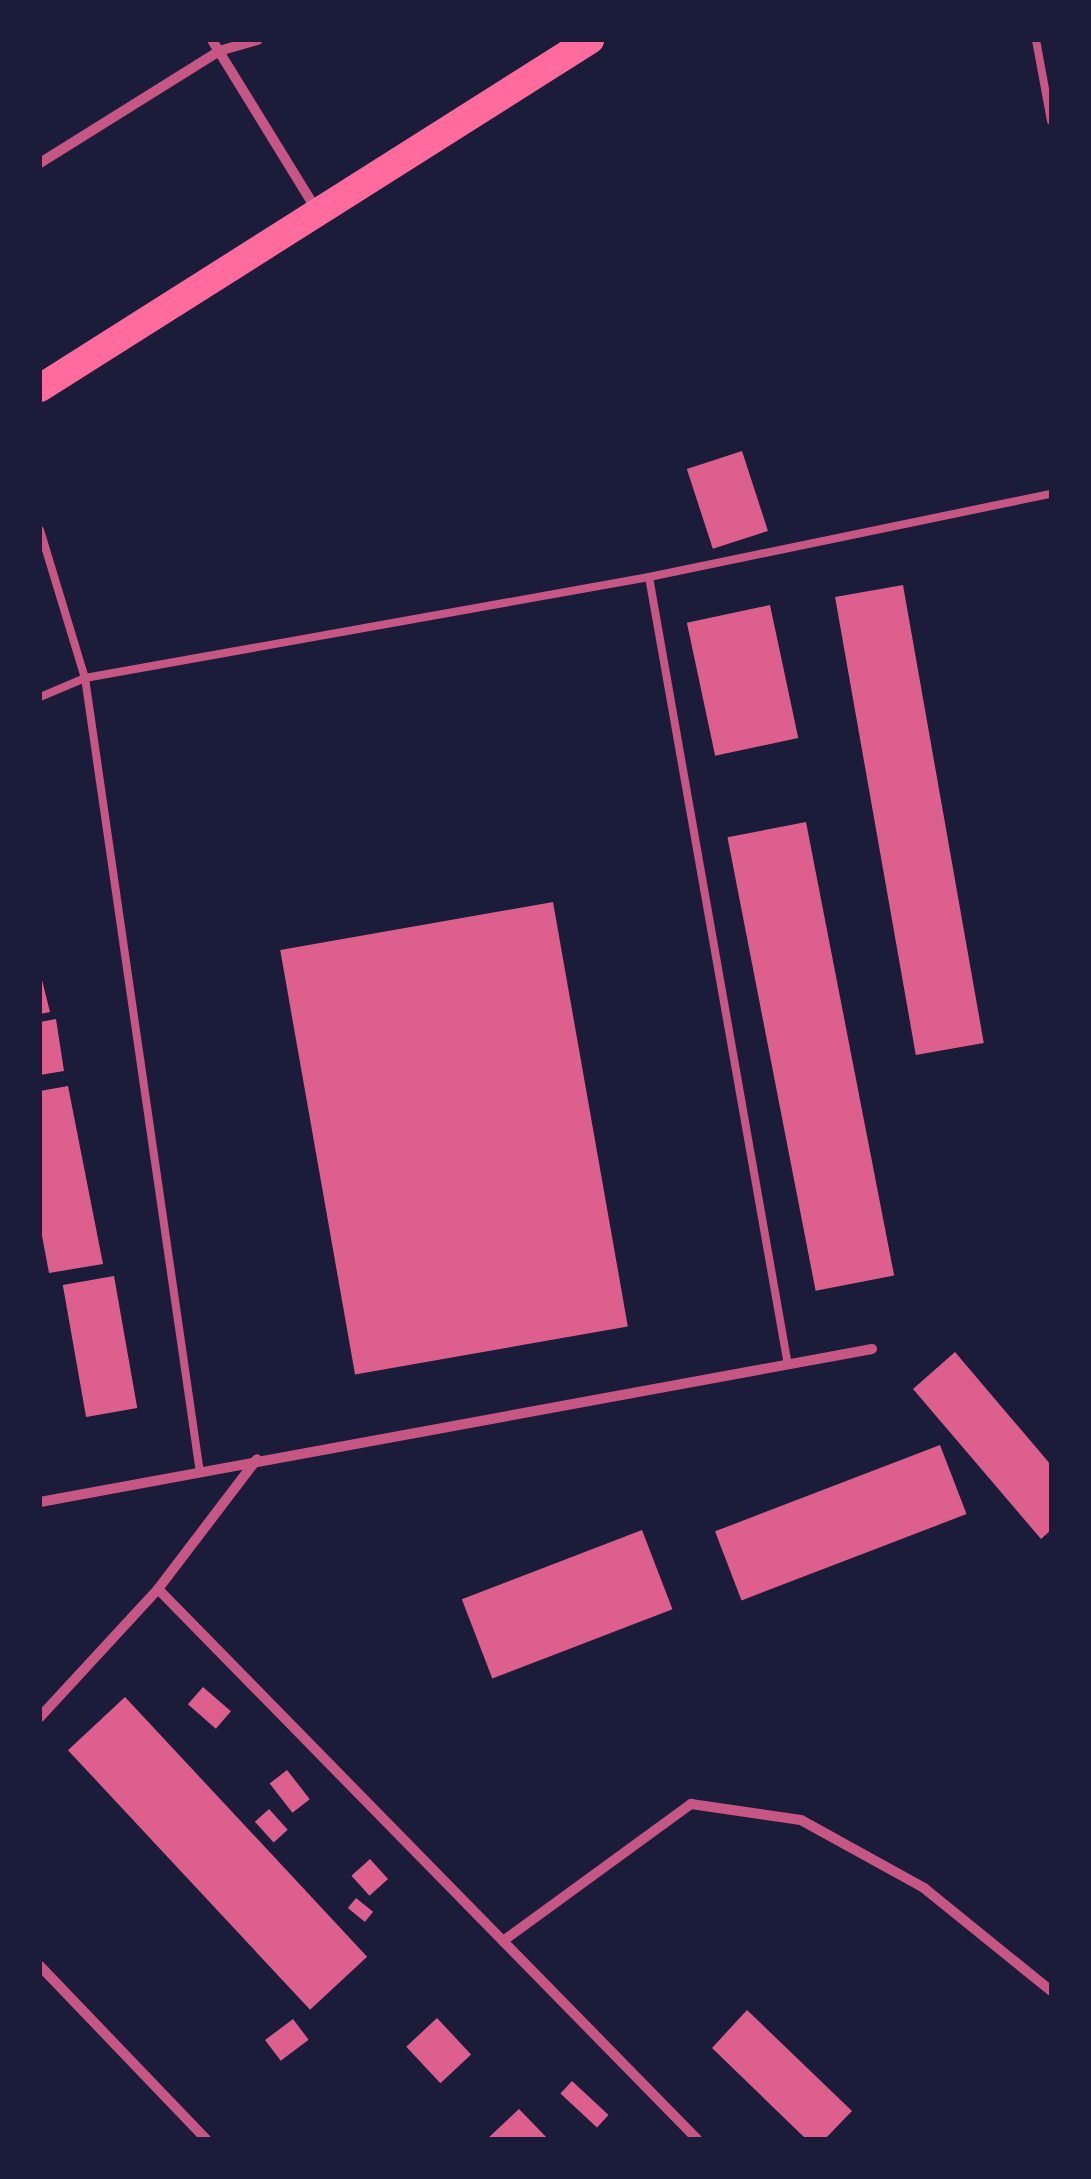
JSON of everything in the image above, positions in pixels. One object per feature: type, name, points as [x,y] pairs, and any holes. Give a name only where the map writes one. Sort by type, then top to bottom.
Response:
[{"type":"highway","points":[[40,388],[590,40]]},
{"type":"street","points":[[212,40],[318,212]]},
{"type":"street","points":[[40,162],[219,51],[257,40]]},
{"type":"street","points":[[40,1502],[257,1458],[872,1349]]},
{"type":"street","points":[[40,1717],[158,1589],[257,1458]]},
{"type":"street","points":[[158,1589],[697,2139]]},
{"type":"street","points":[[502,1940],[691,1804],[801,1820],[924,1888],[1051,1991]]},
{"type":"street","points":[[40,1966],[206,2139]]},
{"type":"lane","points":[[1036,40],[1051,121]]},
{"type":"lane","points":[[40,697],[85,678],[649,577],[1051,494]]},
{"type":"lane","points":[[40,530],[85,678],[200,1472]]},
{"type":"lane","points":[[649,577],[788,1365]]},
{"type":"building","points":[[742,451],[768,531],[713,549],[687,469]]},
{"type":"building","points":[[903,585],[984,1043],[916,1055],[835,597]]},
{"type":"building","points":[[770,605],[798,738],[715,756],[687,623]]},
{"type":"building","points":[[806,822],[894,1276],[816,1291],[727,837]]},
{"type":"building","points":[[553,902],[628,1326],[355,1375],[280,950]]},
{"type":"building","points":[[40,972],[50,1012],[40,1014]]},
{"type":"building","points":[[56,1019],[64,1071],[40,1075],[40,1022]]},
{"type":"building","points":[[68,1086],[103,1264],[49,1273],[40,1225],[40,1091]]},
{"type":"building","points":[[114,1276],[137,1408],[86,1417],[63,1285]]},
{"type":"building","points":[[955,1352],[1051,1465],[1051,1530],[1041,1539],[913,1389]]},
{"type":"building","points":[[940,1445],[967,1514],[742,1600],[715,1531]]},
{"type":"building","points":[[642,1530],[672,1609],[492,1679],[462,1599]]},
{"type":"building","points":[[203,1687],[231,1711],[216,1729],[188,1704]]},
{"type":"building","points":[[125,1697],[367,1957],[310,2010],[68,1750]]},
{"type":"building","points":[[287,1770],[310,1799],[292,1813],[270,1784]]},
{"type":"building","points":[[269,1809],[288,1830],[274,1843],[255,1822]]},
{"type":"building","points":[[370,1859],[388,1879],[369,1896],[351,1876]]},
{"type":"building","points":[[356,1898],[373,1912],[365,1922],[348,1908]]},
{"type":"building","points":[[747,2010],[852,2111],[825,2139],[806,2139],[712,2048]]},
{"type":"building","points":[[437,2018],[471,2055],[440,2083],[406,2047]]},
{"type":"building","points":[[293,2019],[309,2040],[281,2061],[265,2040]]},
{"type":"building","points":[[572,2081],[609,2115],[597,2128],[560,2093]]},
{"type":"building","points":[[519,2109],[548,2139],[487,2139]]}]
